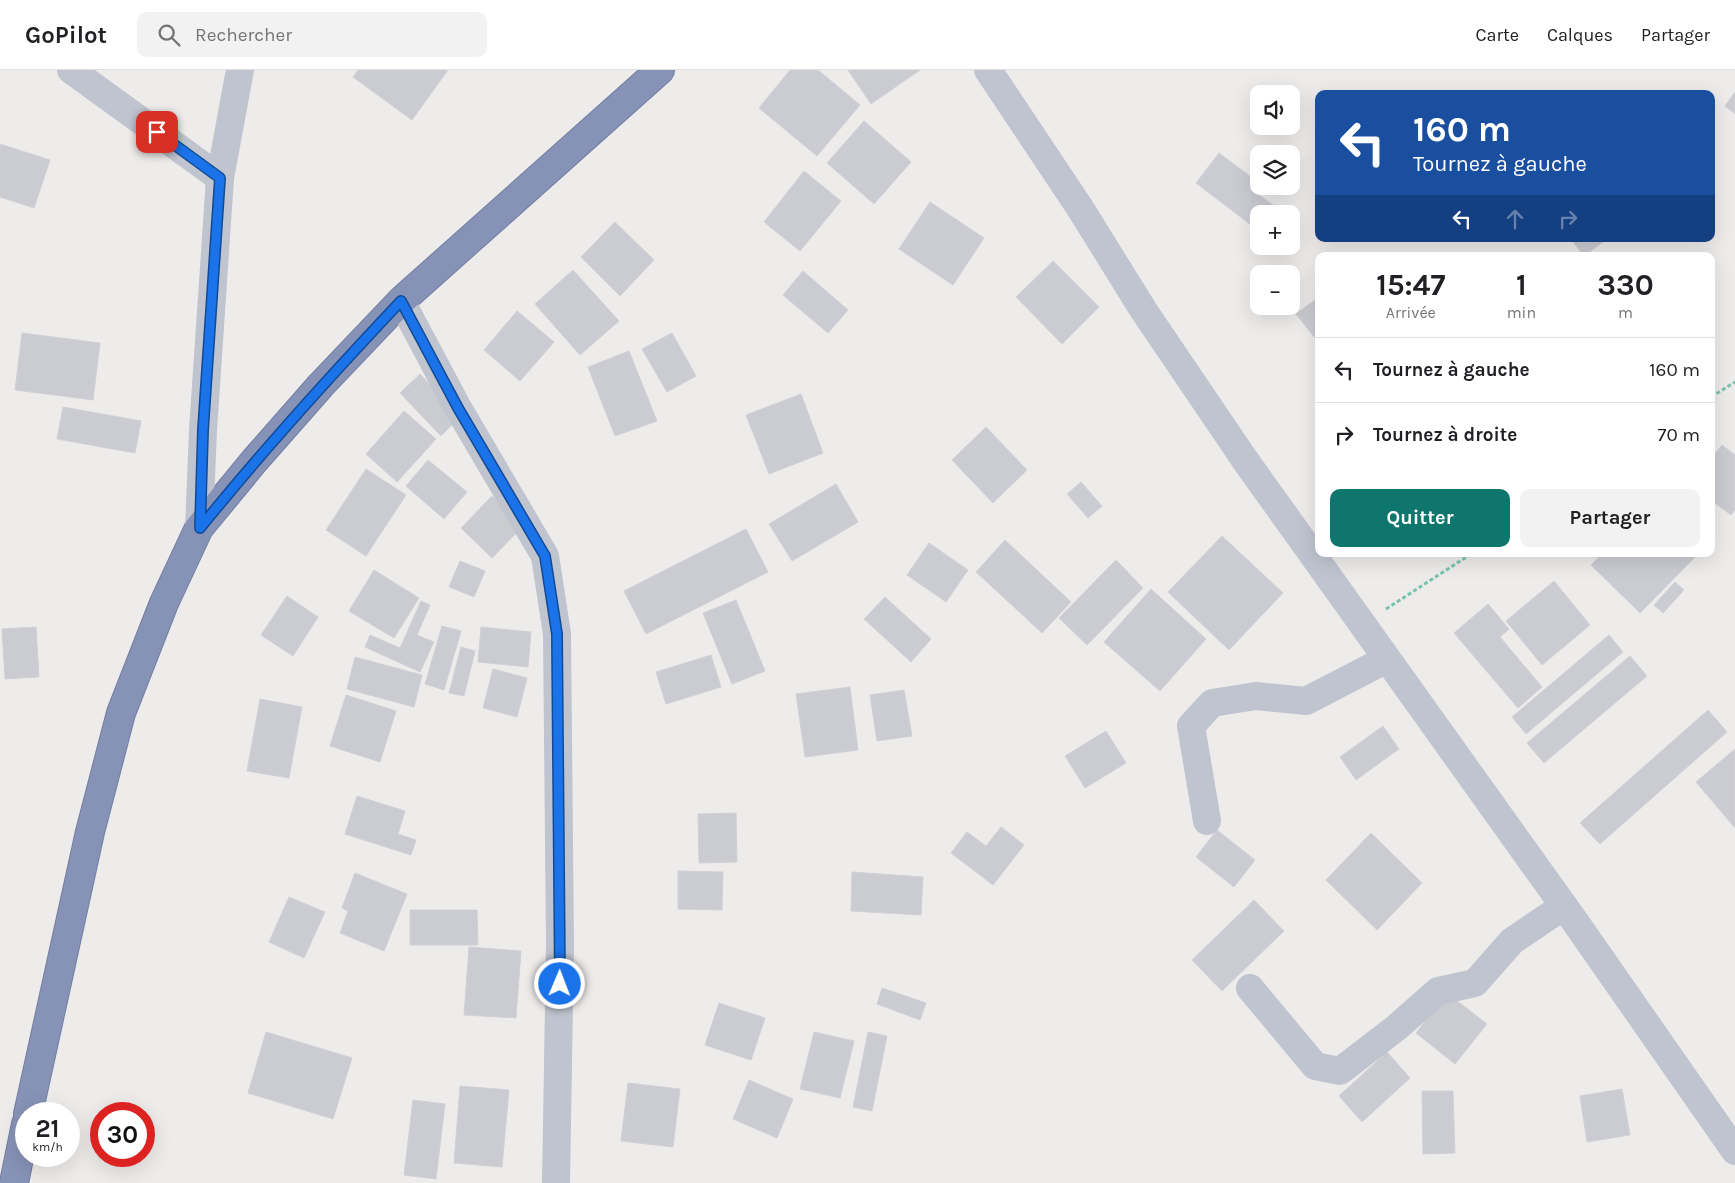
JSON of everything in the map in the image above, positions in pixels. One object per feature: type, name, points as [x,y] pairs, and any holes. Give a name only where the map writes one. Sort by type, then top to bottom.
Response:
[{"type":"highway","points":[[31,1102],[90,832],[121,713],[164,603],[200,528],[255,460],[321,385],[401,301],[660,70]]},
{"type":"highway","points":[[14,1183],[17,1167]]},
{"type":"street","points":[[71,70],[220,178]]},
{"type":"street","points":[[200,528],[203,430],[220,178],[240,70]]},
{"type":"street","points":[[988,70],[1080,208],[1144,312],[1245,460],[1564,906],[1735,1151]]},
{"type":"street","points":[[401,301],[458,408],[545,556],[553,600],[557,634],[560,945],[556,1183]]},
{"type":"street","points":[[1207,822],[1191,726],[1212,703],[1256,696],[1306,701],[1387,659]]},
{"type":"street","points":[[1250,988],[1315,1066],[1340,1071],[1396,1028],[1438,991],[1475,983],[1512,941],[1564,906]]},
{"type":"path","points":[[1715,394],[1735,382]]},
{"type":"path","points":[[1362,625],[1466,557]]},
{"type":"building","points":[[358,70],[448,70],[412,120],[353,77]]},
{"type":"building","points":[[790,70],[818,70],[860,105],[817,156],[759,108]]},
{"type":"building","points":[[848,70],[920,70],[871,104]]},
{"type":"building","points":[[1735,92],[1735,114],[1725,106]]},
{"type":"building","points":[[864,121],[911,162],[874,204],[827,163]]},
{"type":"building","points":[[0,144],[50,160],[34,208],[0,197]]},
{"type":"building","points":[[1219,153],[1250,176],[1250,195],[1259,195],[1273,205],[1250,205],[1250,224],[1196,183]]},
{"type":"building","points":[[804,171],[841,201],[800,251],[764,222]]},
{"type":"building","points":[[930,202],[984,238],[953,285],[899,249]]},
{"type":"building","points":[[615,222],[654,260],[620,296],[581,257]]},
{"type":"building","points":[[1573,242],[1603,242],[1589,252],[1581,252]]},
{"type":"building","points":[[1053,261],[1099,307],[1062,344],[1016,297]]},
{"type":"building","points":[[573,270],[619,321],[580,355],[535,304]]},
{"type":"building","points":[[803,271],[848,310],[828,333],[783,295]]},
{"type":"building","points":[[1315,300],[1315,338],[1297,315],[1300,315],[1300,311]]},
{"type":"building","points":[[517,311],[554,342],[520,381],[484,350]]},
{"type":"building","points":[[22,333],[100,343],[93,400],[15,390]]},
{"type":"building","points":[[672,333],[696,376],[667,392],[642,349]]},
{"type":"building","points":[[629,351],[657,421],[615,436],[588,367]]},
{"type":"building","points":[[420,374],[460,417],[441,436],[400,393]]},
{"type":"building","points":[[801,394],[823,453],[769,474],[746,415]]},
{"type":"building","points":[[63,407],[141,421],[135,453],[57,439]]},
{"type":"building","points":[[404,411],[436,439],[397,482],[366,454]]},
{"type":"building","points":[[986,427],[1027,470],[993,503],[952,460]]},
{"type":"building","points":[[1722,445],[1735,455],[1735,510],[1731,515],[1715,503],[1715,454]]},
{"type":"building","points":[[428,460],[467,492],[444,519],[406,486]]},
{"type":"building","points":[[366,469],[406,495],[366,556],[326,530]]},
{"type":"building","points":[[1081,482],[1102,506],[1088,518],[1067,494]]},
{"type":"building","points":[[836,484],[858,522],[792,561],[769,524]]},
{"type":"building","points":[[492,496],[523,526],[492,558],[461,528]]},
{"type":"building","points":[[746,529],[768,572],[646,634],[624,591]]},
{"type":"building","points":[[1222,536],[1283,593],[1229,650],[1168,592]]},
{"type":"building","points":[[1005,540],[1071,602],[1042,633],[976,572]]},
{"type":"building","points":[[929,543],[968,570],[946,602],[907,575]]},
{"type":"building","points":[[1599,557],[1695,557],[1640,613],[1591,565]]},
{"type":"building","points":[[1116,560],[1143,588],[1087,645],[1059,618]]},
{"type":"building","points":[[460,561],[485,571],[474,597],[449,587]]},
{"type":"building","points":[[374,570],[419,598],[394,638],[349,611]]},
{"type":"building","points":[[1554,581],[1590,625],[1542,665],[1506,621]]},
{"type":"building","points":[[1675,582],[1684,590],[1663,613],[1654,605]]},
{"type":"building","points":[[1151,589],[1206,639],[1160,691],[1104,642]]},
{"type":"building","points":[[287,596],[318,617],[293,656],[261,635]]},
{"type":"building","points":[[885,597],[931,639],[911,662],[864,619]]},
{"type":"building","points":[[736,600],[765,671],[732,684],[703,613]]},
{"type":"building","points":[[421,601],[430,605],[417,635],[434,642],[420,672],[365,647],[370,635],[400,648]]},
{"type":"building","points":[[1488,604],[1509,629],[1500,637],[1542,687],[1518,708],[1454,633]]},
{"type":"building","points":[[442,626],[461,631],[444,690],[425,684]]},
{"type":"building","points":[[36,627],[39,677],[5,679],[2,629]]},
{"type":"building","points":[[481,627],[531,632],[528,667],[478,662]]},
{"type":"building","points":[[1609,635],[1623,652],[1526,734],[1512,717]]},
{"type":"building","points":[[461,647],[475,651],[464,696],[449,693]]},
{"type":"building","points":[[711,655],[721,687],[666,704],[656,672]]},
{"type":"building","points":[[1630,656],[1647,676],[1544,763],[1527,743]]},
{"type":"building","points":[[355,657],[422,675],[414,707],[347,689]]},
{"type":"building","points":[[493,669],[527,678],[517,717],[483,708]]},
{"type":"building","points":[[850,687],[858,750],[805,757],[796,694]]},
{"type":"building","points":[[904,690],[912,736],[877,741],[870,695]]},
{"type":"building","points":[[346,695],[396,711],[380,762],[330,746]]},
{"type":"building","points":[[260,699],[302,707],[289,778],[247,771]]},
{"type":"building","points":[[1708,710],[1727,732],[1600,844],[1580,823]]},
{"type":"building","points":[[1383,726],[1399,749],[1356,780],[1340,757]]},
{"type":"building","points":[[1106,731],[1126,763],[1085,788],[1065,756]]},
{"type":"building","points":[[1735,749],[1735,828],[1696,782]]},
{"type":"building","points":[[357,796],[405,811],[398,834],[416,840],[411,855],[345,834]]},
{"type":"building","points":[[736,813],[737,862],[699,863],[698,814]]},
{"type":"building","points":[[1001,827],[1024,845],[993,885],[951,853],[967,832],[986,846]]},
{"type":"building","points":[[1217,830],[1255,860],[1234,887],[1196,857]]},
{"type":"building","points":[[1371,833],[1422,883],[1377,930],[1326,880]]},
{"type":"building","points":[[678,871],[723,872],[722,910],[678,909]]},
{"type":"building","points":[[852,872],[923,877],[921,915],[851,911]]},
{"type":"building","points":[[355,873],[407,894],[384,951],[340,933],[348,911],[342,908]]},
{"type":"building","points":[[289,897],[325,912],[304,958],[269,942]]},
{"type":"building","points":[[1254,900],[1284,931],[1222,991],[1192,960]]},
{"type":"building","points":[[410,910],[477,910],[478,945],[410,945]]},
{"type":"building","points":[[469,947],[521,951],[516,1018],[464,1015]]},
{"type":"building","points":[[882,988],[926,1003],[920,1020],[877,1004]]},
{"type":"building","points":[[1447,993],[1487,1024],[1455,1064],[1416,1033]]},
{"type":"building","points":[[719,1003],[765,1018],[751,1060],[705,1045]]},
{"type":"building","points":[[266,1032],[352,1058],[333,1119],[248,1093]]},
{"type":"building","points":[[814,1032],[854,1041],[840,1098],[800,1089]]},
{"type":"building","points":[[868,1032],[887,1036],[872,1111],[853,1107]]},
{"type":"building","points":[[1387,1052],[1410,1078],[1362,1122],[1339,1096]]},
{"type":"building","points":[[749,1080],[793,1099],[777,1138],[733,1119]]},
{"type":"building","points":[[628,1083],[680,1089],[673,1147],[621,1141]]},
{"type":"building","points":[[460,1086],[509,1090],[502,1167],[454,1163]]},
{"type":"building","points":[[1622,1089],[1630,1135],[1587,1142],[1580,1096]]},
{"type":"building","points":[[1422,1091],[1453,1091],[1455,1153],[1423,1154]]},
{"type":"building","points":[[413,1100],[445,1104],[436,1179],[404,1175]]},
{"type":"route","points":[[157,132],[220,178],[203,430],[200,528],[255,460],[321,385],[401,301],[458,408],[545,556],[557,634],[560,984]]}]
